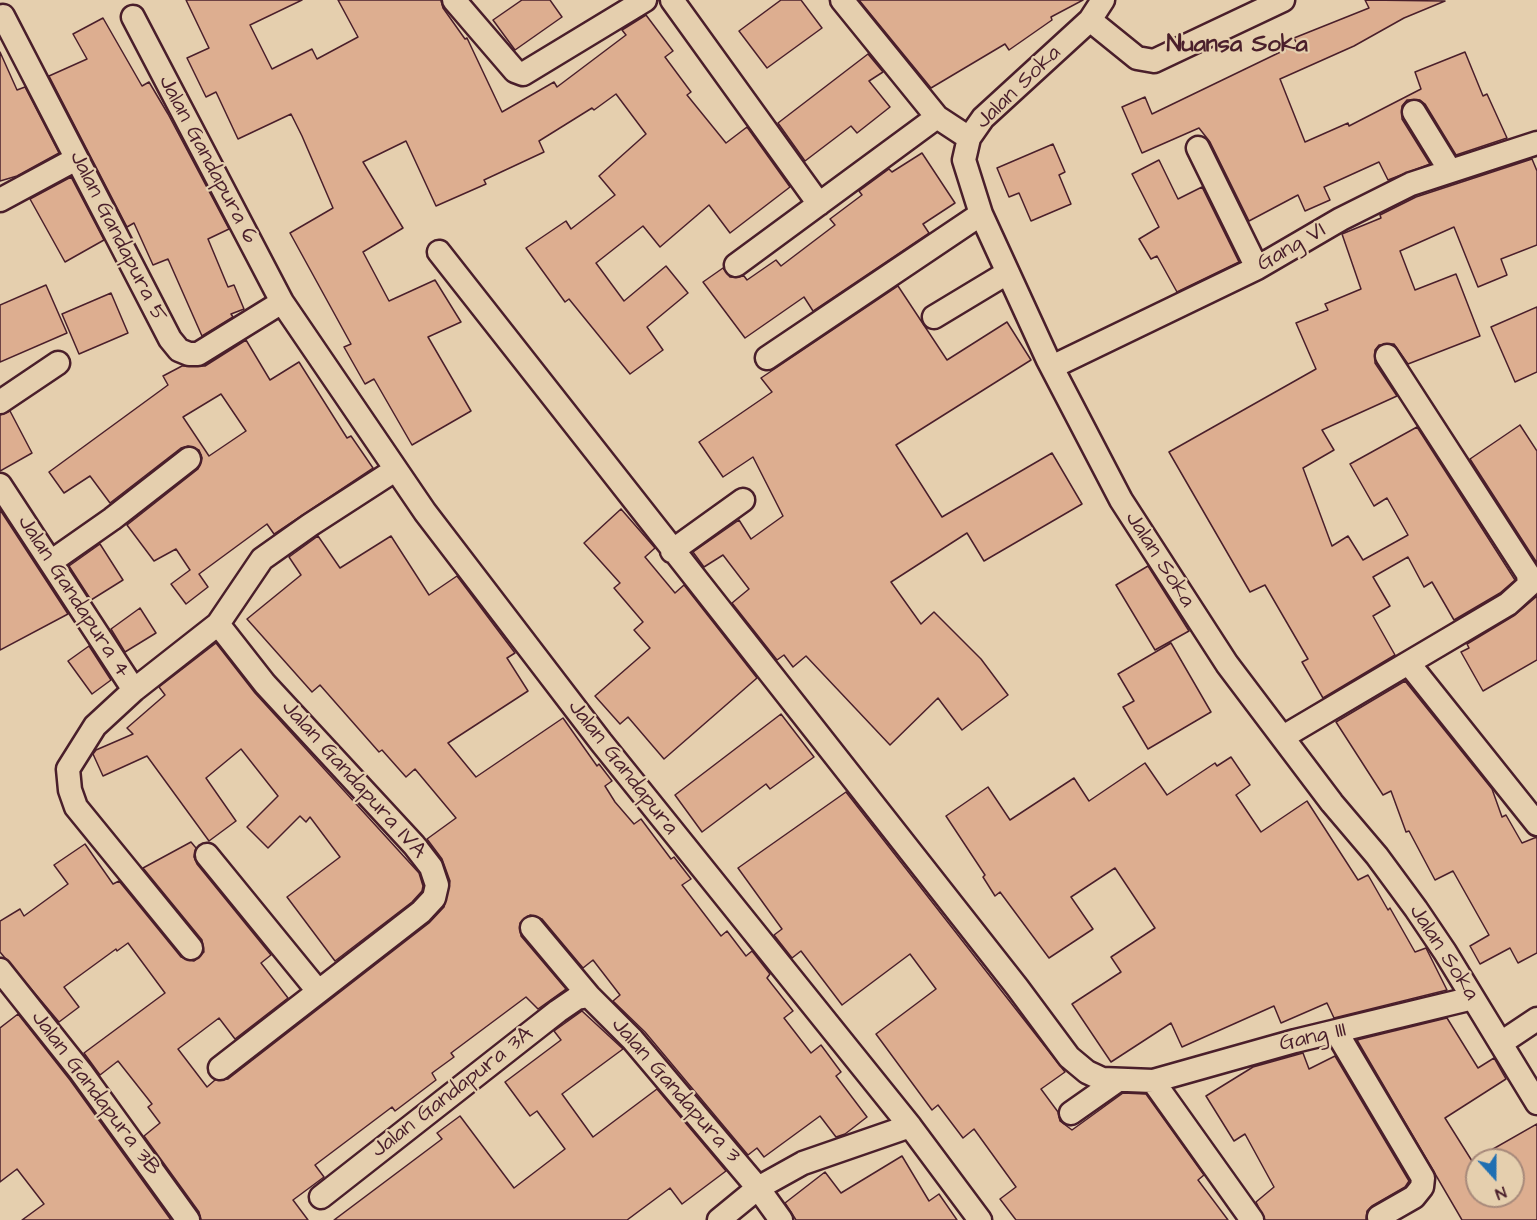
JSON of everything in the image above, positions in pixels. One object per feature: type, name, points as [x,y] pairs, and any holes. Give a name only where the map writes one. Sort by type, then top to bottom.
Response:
[{"type":"street","points":[[454,0],[515,71],[524,74],[645,0]]},
{"type":"street","points":[[672,0],[819,204]]},
{"type":"street","points":[[842,0],[937,117],[969,138]]},
{"type":"street","name":"Jalan Soka","points":[[1103,0],[1090,21],[983,118],[969,138],[964,160],[981,214],[1052,367],[1121,500],[1227,664],[1332,803],[1396,882],[1445,952],[1537,1103]]},
{"type":"street","points":[[1090,21],[1137,58],[1154,61],[1283,0]]},
{"type":"street","name":"Jalan Gandapura 5","points":[[3,16],[170,339],[179,350],[189,354],[198,354],[282,302]]},
{"type":"street","name":"Jalan Gandapura 6","points":[[133,17],[282,302]]},
{"type":"street","points":[[1414,112],[1449,169]]},
{"type":"street","points":[[736,265],[937,117]]},
{"type":"street","name":"Gang VI","points":[[1052,367],[1257,268],[1341,219],[1411,184],[1449,169],[1537,143]]},
{"type":"street","points":[[1198,148],[1257,268]]},
{"type":"street","points":[[0,200],[76,159]]},
{"type":"street","points":[[767,358],[981,214]]},
{"type":"street","name":"Gang III","points":[[439,252],[1017,987],[1069,1057],[1087,1072],[1102,1079],[1153,1081],[1295,1041],[1338,1033],[1473,998]]},
{"type":"street","points":[[934,317],[1007,273]]},
{"type":"street","name":"Jalan Gandapura","points":[[282,302],[424,512],[601,742],[910,1126],[980,1220]]},
{"type":"street","points":[[1283,737],[1410,665],[1437,645],[1523,593],[1529,585],[1528,574],[1387,356]]},
{"type":"street","points":[[0,402],[58,363]]},
{"type":"street","points":[[52,561],[112,519],[189,459]]},
{"type":"street","name":"Jalan Gandapura 4","points":[[1,490],[52,561],[134,690],[218,624],[262,559],[395,470]]},
{"type":"street","points":[[672,550],[743,500]]},
{"type":"street","name":"Jalan Gandapura IVA","points":[[218,624],[265,684],[414,845],[436,878],[434,898],[421,912],[220,1068]]},
{"type":"street","points":[[1410,665],[1537,824]]},
{"type":"street","points":[[134,690],[95,726],[78,751],[68,769],[69,790],[76,807],[191,948]]},
{"type":"street","points":[[207,855],[318,991]]},
{"type":"street","name":"Jalan Gandapura 3","points":[[532,928],[589,996],[632,1039],[759,1188],[781,1220]]},
{"type":"street","name":"Jalan Gandapura 3B","points":[[0,970],[81,1072],[188,1220]]},
{"type":"street","name":"Jalan Gandapura 3A","points":[[321,1197],[558,1011],[577,998],[589,996]]},
{"type":"street","points":[[1501,1043],[1537,1019]]},
{"type":"street","points":[[1338,1033],[1423,1178],[1422,1187],[1414,1197],[1379,1217]]},
{"type":"street","points":[[1071,1113],[1118,1080]]},
{"type":"street","points":[[1153,1081],[1252,1220]]},
{"type":"street","points":[[718,1220],[759,1188],[803,1163],[910,1126]]},
{"type":"building","points":[[186,0],[302,0],[250,25],[272,69],[312,49],[317,59],[358,37],[338,0],[441,0],[443,8],[465,39],[467,38],[502,112],[554,82],[557,87],[626,35],[622,30],[646,15],[673,51],[665,57],[691,92],[687,95],[726,143],[747,127],[790,187],[730,233],[709,205],[660,247],[643,226],[596,263],[624,301],[666,266],[688,293],[647,327],[663,350],[630,374],[569,299],[565,302],[526,248],[566,221],[571,229],[615,195],[599,176],[646,134],[616,94],[594,110],[592,108],[539,141],[544,152],[484,180],[486,184],[436,206],[406,141],[363,162],[403,228],[363,252],[389,301],[435,280],[461,322],[428,337],[471,411],[412,445],[374,379],[365,384],[344,347],[351,344],[290,233],[333,208],[291,114],[238,139],[216,92],[206,97],[187,58],[209,48]]},
{"type":"building","points":[[522,0],[550,0],[562,17],[515,50],[493,20]]},
{"type":"building","points":[[781,0],[801,0],[822,28],[767,68],[739,31]]},
{"type":"building","points":[[859,0],[1083,0],[1051,17],[1052,20],[1009,50],[1005,44],[931,88]]},
{"type":"building","points":[[1365,0],[1445,1],[1404,18],[1354,46],[1280,79],[1305,142],[1348,123],[1349,126],[1421,89],[1415,72],[1465,52],[1483,96],[1487,94],[1507,138],[1456,155],[1425,104],[1420,100],[1407,100],[1402,106],[1402,119],[1430,164],[1388,180],[1379,162],[1324,187],[1330,200],[1305,211],[1298,195],[1249,221],[1210,142],[1199,128],[1142,153],[1122,107],[1145,97],[1152,114],[1297,44],[1294,38],[1369,8]]},
{"type":"building","points":[[103,18],[142,86],[149,82],[229,229],[208,239],[228,287],[234,285],[244,309],[231,314],[233,317],[202,336],[168,259],[153,265],[134,223],[127,227],[49,76],[87,59],[73,34]]},
{"type":"building","points":[[0,52],[17,90],[25,87],[59,153],[17,176],[0,181]]},
{"type":"building","points":[[868,54],[883,72],[869,81],[890,107],[857,133],[851,126],[805,161],[778,123]]},
{"type":"building","points":[[1053,144],[1065,172],[1059,175],[1071,204],[1031,221],[1019,193],[1009,197],[997,168]]},
{"type":"building","points":[[922,153],[955,203],[923,224],[929,233],[813,311],[804,297],[745,338],[703,282],[723,268],[730,277],[744,276],[747,280],[776,260],[781,266],[835,225],[830,219],[862,195],[859,191],[889,169],[892,172]]},
{"type":"building","points":[[1532,159],[1537,171],[1537,245],[1501,259],[1507,275],[1478,287],[1454,227],[1400,251],[1415,290],[1456,274],[1480,336],[1408,364],[1394,344],[1379,345],[1375,350],[1375,363],[1397,396],[1322,430],[1334,450],[1303,468],[1332,546],[1348,536],[1363,560],[1408,535],[1387,498],[1374,506],[1350,464],[1417,427],[1515,580],[1500,593],[1454,620],[1432,582],[1424,587],[1408,557],[1373,577],[1390,606],[1373,616],[1395,655],[1323,698],[1302,662],[1308,659],[1265,585],[1250,592],[1169,452],[1316,369],[1296,323],[1328,310],[1325,304],[1361,289],[1342,234],[1381,218],[1380,215],[1416,197]]},
{"type":"building","points":[[1159,160],[1178,199],[1202,187],[1239,262],[1177,292],[1157,256],[1151,259],[1139,239],[1159,227],[1132,174]]},
{"type":"building","points":[[71,177],[104,240],[65,262],[30,199]]},
{"type":"building","points":[[46,285],[67,333],[0,362],[0,305]]},
{"type":"building","points":[[898,286],[947,360],[1007,322],[1031,360],[896,445],[942,517],[1052,453],[1082,504],[984,561],[967,533],[891,582],[921,624],[934,612],[981,659],[1008,695],[962,730],[938,698],[890,745],[806,656],[793,667],[784,655],[777,660],[732,603],[749,589],[723,555],[704,567],[693,552],[739,520],[751,539],[783,516],[753,457],[723,477],[699,442],[772,392],[761,378]]},
{"type":"building","points":[[111,293],[128,333],[79,354],[62,314]]},
{"type":"building","points":[[1537,307],[1537,372],[1515,382],[1491,327]]},
{"type":"building","points":[[246,340],[270,380],[299,362],[347,438],[351,436],[373,468],[274,534],[267,524],[199,574],[208,587],[186,604],[171,584],[190,570],[176,549],[154,561],[127,525],[198,469],[202,458],[199,450],[188,446],[181,448],[110,503],[90,476],[64,493],[49,472],[168,385],[163,376],[182,366],[205,366]],"holes":[[[221,394],[246,431],[209,456],[183,417]]]},
{"type":"building","points":[[10,411],[32,453],[0,471],[0,415]]},
{"type":"building","points":[[1520,425],[1537,451],[1537,563],[1470,459]]},
{"type":"building","points":[[621,509],[655,548],[645,557],[675,593],[684,585],[757,678],[664,759],[628,717],[620,724],[595,696],[650,648],[634,630],[643,622],[614,588],[620,583],[584,543]]},
{"type":"building","points":[[0,510],[68,614],[0,650]]},
{"type":"building","points":[[318,536],[340,568],[391,536],[429,595],[457,576],[515,653],[507,658],[528,691],[448,743],[476,777],[563,718],[597,766],[599,764],[612,781],[605,786],[615,802],[634,824],[641,819],[671,859],[674,857],[691,879],[682,885],[721,936],[727,931],[746,956],[752,951],[770,974],[767,978],[793,1011],[784,1018],[811,1053],[821,1045],[841,1072],[836,1076],[867,1117],[845,1134],[836,1137],[820,1116],[764,1157],[757,1148],[748,1155],[645,1032],[613,1001],[620,995],[593,960],[583,968],[542,919],[530,915],[520,923],[521,936],[566,989],[538,1009],[526,997],[451,1053],[454,1057],[432,1073],[436,1080],[395,1111],[392,1107],[315,1165],[324,1177],[293,1200],[308,1220],[201,1220],[199,1212],[144,1136],[160,1123],[148,1107],[152,1104],[118,1061],[100,1075],[84,1053],[165,993],[128,943],[117,951],[116,949],[64,987],[79,1007],[59,1022],[0,952],[0,921],[20,909],[24,916],[68,884],[54,865],[85,844],[113,884],[119,881],[181,957],[194,961],[204,952],[202,940],[143,868],[191,842],[196,848],[194,857],[197,864],[271,955],[261,963],[288,998],[235,1039],[219,1018],[178,1049],[207,1087],[215,1080],[228,1079],[429,923],[444,907],[450,881],[442,859],[427,839],[456,818],[415,769],[406,777],[382,750],[379,752],[320,685],[312,692],[247,619],[301,575],[289,557]]},
{"type":"building","points":[[100,544],[123,580],[91,600],[69,566]]},
{"type":"building","points":[[1148,566],[1189,631],[1155,650],[1116,585]]},
{"type":"building","points":[[1537,596],[1537,660],[1483,691],[1461,652],[1469,648],[1467,644],[1515,615]]},
{"type":"building","points":[[140,608],[156,633],[125,652],[111,629]]},
{"type":"building","points":[[216,643],[255,693],[419,873],[423,886],[422,891],[412,902],[335,961],[287,897],[340,857],[310,817],[306,822],[300,816],[268,848],[247,827],[278,796],[241,749],[206,778],[236,821],[209,841],[147,756],[103,776],[93,754],[96,750],[133,734],[127,728],[165,695],[159,687]]},
{"type":"building","points":[[1171,643],[1211,712],[1148,749],[1123,707],[1134,701],[1118,674]]},
{"type":"building","points":[[89,646],[111,680],[92,694],[68,661]]},
{"type":"building","points":[[1405,681],[1492,789],[1502,817],[1506,815],[1522,843],[1537,837],[1537,953],[1518,963],[1510,948],[1480,964],[1470,946],[1489,935],[1453,871],[1435,880],[1409,831],[1406,832],[1391,791],[1383,795],[1336,722]]},
{"type":"building","points":[[781,714],[814,757],[770,789],[766,784],[702,832],[675,795]]},
{"type":"building","points":[[1231,757],[1250,785],[1236,795],[1261,832],[1307,801],[1358,880],[1368,875],[1415,952],[1426,948],[1447,990],[1334,1018],[1327,1003],[1281,1023],[1274,1006],[1182,1047],[1171,1023],[1111,1062],[1072,1004],[1121,972],[1111,957],[1155,928],[1115,868],[1071,897],[1093,929],[1049,958],[1000,892],[995,896],[983,877],[985,875],[946,816],[988,787],[1010,820],[1074,778],[1089,801],[1145,763],[1167,795],[1215,763],[1217,766]]},
{"type":"building","points":[[846,792],[1065,1072],[1041,1089],[1058,1112],[1060,1121],[1072,1130],[1123,1093],[1146,1094],[1204,1175],[1198,1180],[1228,1220],[1016,1220],[1000,1199],[1016,1187],[974,1129],[963,1138],[938,1105],[932,1110],[876,1034],[936,989],[910,954],[842,1005],[801,951],[792,958],[774,935],[782,929],[738,868]]},
{"type":"building","points":[[582,1011],[623,1049],[562,1094],[593,1137],[657,1089],[726,1171],[682,1204],[670,1188],[627,1220],[334,1220],[442,1139],[437,1133],[460,1116],[514,1188],[565,1149],[537,1111],[530,1116],[505,1082],[561,1040],[554,1031]]},
{"type":"building","points":[[18,1014],[70,1080],[171,1220],[22,1220],[44,1204],[17,1169],[0,1182],[0,1028]]},
{"type":"building","points":[[1447,1018],[1478,1068],[1494,1058],[1506,1079],[1445,1118],[1465,1150],[1465,1208],[1525,1208],[1525,1148],[1495,1148],[1537,1124],[1537,1220],[1462,1220],[1357,1040]]},
{"type":"building","points":[[1303,1053],[1309,1069],[1335,1056],[1409,1181],[1405,1187],[1372,1206],[1367,1211],[1366,1220],[1265,1220],[1256,1202],[1274,1187],[1245,1134],[1234,1141],[1206,1096],[1253,1067]]},
{"type":"building","points":[[902,1156],[929,1201],[939,1194],[957,1220],[796,1220],[785,1203],[825,1172],[841,1193]]},
{"type":"district","name":"Nuansa Soka","points":[[1237,46]]}]
